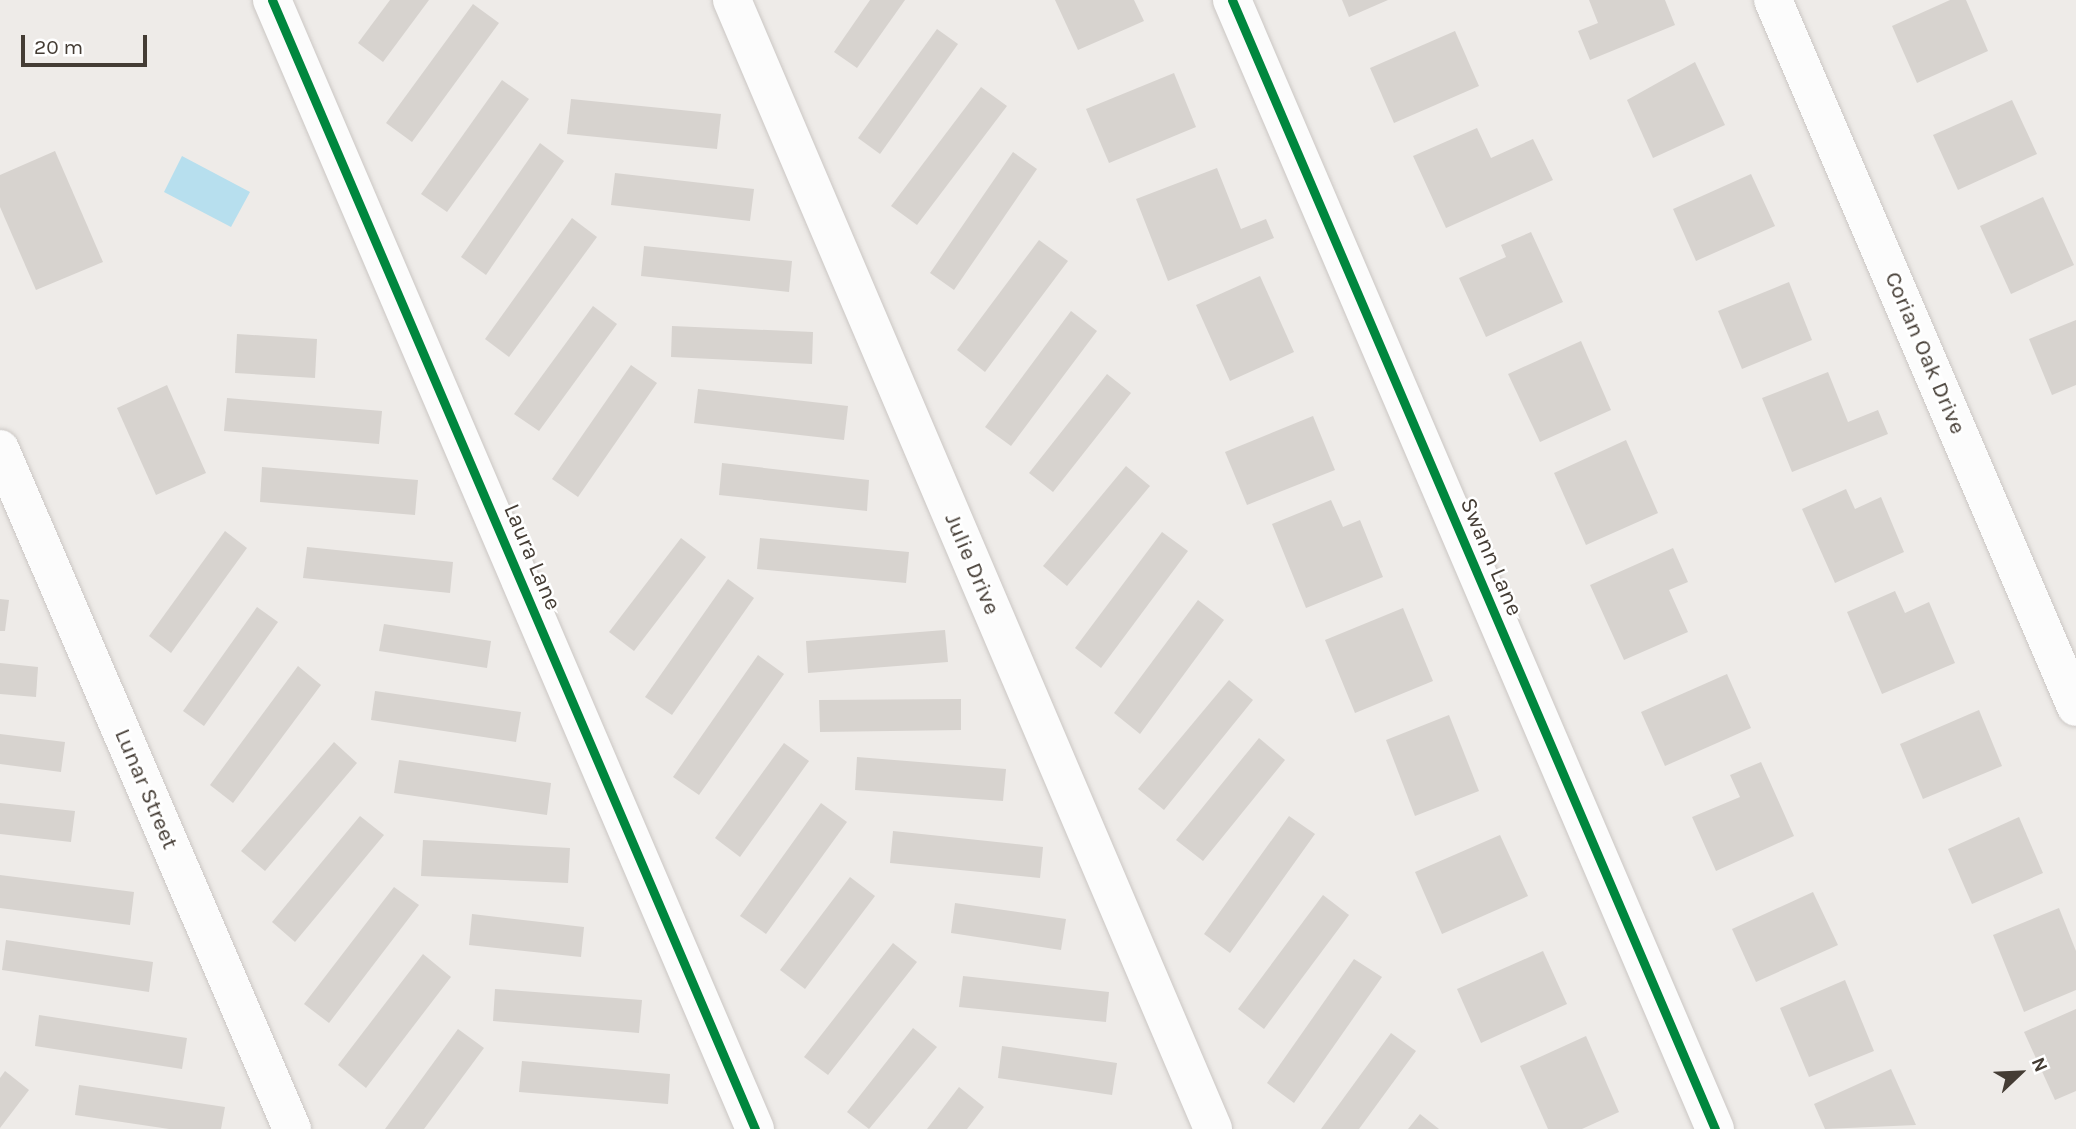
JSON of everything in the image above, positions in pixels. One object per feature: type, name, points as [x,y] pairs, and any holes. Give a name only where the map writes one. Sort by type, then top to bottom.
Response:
[{"type":"street","name":"Laura Lane","points":[[272,0],[755,1129]]},
{"type":"street","name":"Julie Drive","points":[[732,0],[1213,1129]]},
{"type":"street","name":"Swann Lane","points":[[1232,0],[1715,1129]]},
{"type":"street","name":"Corian Oak Drive","points":[[1773,0],[2076,707]]},
{"type":"street","name":"Lunar Street","points":[[0,449],[292,1129]]},
{"type":"water","points":[[182,156],[250,192],[231,227],[164,192]]},
{"type":"building","points":[[390,0],[429,0],[383,62],[358,43]]},
{"type":"building","points":[[870,0],[905,0],[857,68],[834,52]]},
{"type":"building","points":[[1055,0],[1134,0],[1144,21],[1078,50]]},
{"type":"building","points":[[1342,0],[1388,0],[1349,17]]},
{"type":"building","points":[[1589,0],[1665,0],[1675,25],[1590,60],[1578,31],[1598,23]]},
{"type":"building","points":[[1950,0],[1966,0],[1988,51],[1917,83],[1892,26]]},
{"type":"building","points":[[473,4],[499,23],[412,142],[386,123]]},
{"type":"building","points":[[937,29],[958,44],[880,154],[858,138]]},
{"type":"building","points":[[1455,31],[1479,86],[1394,123],[1370,68]]},
{"type":"building","points":[[1695,62],[1725,125],[1653,158],[1627,100]]},
{"type":"building","points":[[1174,73],[1196,127],[1109,163],[1086,109]]},
{"type":"building","points":[[502,80],[529,99],[447,212],[421,194]]},
{"type":"building","points":[[981,87],[1007,106],[917,225],[891,206]]},
{"type":"building","points":[[571,99],[721,114],[717,149],[567,134]]},
{"type":"building","points":[[2012,100],[2037,154],[1958,190],[1933,135]]},
{"type":"building","points":[[1477,128],[1491,158],[1533,139],[1553,180],[1446,228],[1413,156]]},
{"type":"building","points":[[540,143],[564,161],[486,275],[461,257]]},
{"type":"building","points":[[55,151],[103,262],[36,290],[0,207],[0,175]]},
{"type":"building","points":[[1013,152],[1037,169],[954,290],[930,273]]},
{"type":"building","points":[[1217,168],[1241,229],[1266,219],[1274,238],[1168,281],[1136,199]]},
{"type":"building","points":[[615,173],[754,189],[750,221],[611,205]]},
{"type":"building","points":[[1751,174],[1775,226],[1696,261],[1673,209]]},
{"type":"building","points":[[2043,197],[2074,265],[2011,294],[1980,226]]},
{"type":"building","points":[[572,218],[597,237],[509,357],[485,339]]},
{"type":"building","points":[[1531,232],[1563,302],[1486,337],[1459,278],[1506,257],[1501,245]]},
{"type":"building","points":[[1039,240],[1068,261],[985,372],[957,350]]},
{"type":"building","points":[[644,246],[792,261],[789,292],[641,276]]},
{"type":"building","points":[[1260,276],[1294,352],[1230,381],[1196,305]]},
{"type":"building","points":[[1789,282],[1812,340],[1742,369],[1718,311]]},
{"type":"building","points":[[593,306],[617,324],[539,431],[514,414]]},
{"type":"building","points":[[1071,311],[1097,331],[1011,446],[985,427]]},
{"type":"building","points":[[2076,320],[2076,385],[2052,395],[2029,339]]},
{"type":"building","points":[[672,326],[813,332],[812,364],[671,357]]},
{"type":"building","points":[[237,334],[317,339],[315,378],[235,373]]},
{"type":"building","points":[[1581,341],[1611,410],[1540,442],[1508,374]]},
{"type":"building","points":[[631,365],[657,383],[578,497],[552,479]]},
{"type":"building","points":[[1828,372],[1848,422],[1878,410],[1888,434],[1792,472],[1762,398]]},
{"type":"building","points":[[1107,374],[1131,393],[1053,492],[1029,473]]},
{"type":"building","points":[[167,385],[206,473],[156,495],[117,408]]},
{"type":"building","points":[[698,389],[848,406],[844,440],[694,423]]},
{"type":"building","points":[[227,398],[382,411],[379,444],[224,431]]},
{"type":"building","points":[[1313,416],[1335,470],[1247,505],[1225,452]]},
{"type":"building","points":[[1626,440],[1658,513],[1586,545],[1554,473]]},
{"type":"building","points":[[722,463],[869,480],[867,511],[719,495]]},
{"type":"building","points":[[1126,466],[1150,486],[1067,586],[1043,566]]},
{"type":"building","points":[[262,467],[418,480],[415,515],[260,502]]},
{"type":"building","points":[[1846,489],[1855,509],[1881,497],[1904,552],[1835,583],[1802,509]]},
{"type":"building","points":[[1331,500],[1343,527],[1360,520],[1383,577],[1306,608],[1272,524]]},
{"type":"building","points":[[225,531],[247,548],[171,653],[149,636]]},
{"type":"building","points":[[1162,532],[1188,551],[1101,668],[1075,648]]},
{"type":"building","points":[[681,538],[706,557],[634,651],[609,632]]},
{"type":"building","points":[[760,538],[909,552],[906,583],[757,569]]},
{"type":"building","points":[[307,547],[453,562],[450,593],[303,578]]},
{"type":"building","points":[[1673,548],[1688,582],[1669,590],[1688,632],[1624,660],[1590,585]]},
{"type":"building","points":[[728,579],[754,598],[672,715],[645,697]]},
{"type":"building","points":[[1895,591],[1905,613],[1929,602],[1955,663],[1882,694],[1847,612]]},
{"type":"building","points":[[0,599],[9,600],[5,631],[0,631]]},
{"type":"building","points":[[1198,600],[1224,620],[1140,734],[1114,713]]},
{"type":"building","points":[[257,607],[278,622],[204,726],[183,711]]},
{"type":"building","points":[[1403,608],[1433,681],[1355,713],[1325,640]]},
{"type":"building","points":[[384,624],[491,641],[487,668],[379,651]]},
{"type":"building","points":[[945,630],[948,662],[808,673],[806,641]]},
{"type":"building","points":[[758,655],[784,674],[699,795],[673,777]]},
{"type":"building","points":[[0,663],[38,667],[36,697],[0,694]]},
{"type":"building","points":[[298,666],[321,685],[233,803],[210,785]]},
{"type":"building","points":[[1727,674],[1751,728],[1665,766],[1641,712]]},
{"type":"building","points":[[1229,680],[1253,700],[1164,810],[1138,789]]},
{"type":"building","points":[[375,691],[521,712],[516,742],[371,720]]},
{"type":"building","points":[[961,699],[961,730],[820,732],[819,700]]},
{"type":"building","points":[[1979,710],[2002,766],[1923,799],[1900,744]]},
{"type":"building","points":[[1449,715],[1479,791],[1415,816],[1386,740]]},
{"type":"building","points":[[0,734],[65,742],[61,772],[0,764]]},
{"type":"building","points":[[1259,738],[1285,760],[1203,861],[1176,840]]},
{"type":"building","points":[[334,742],[357,763],[265,871],[241,851]]},
{"type":"building","points":[[784,743],[809,761],[740,857],[715,838]]},
{"type":"building","points":[[857,757],[1006,769],[1003,801],[855,790]]},
{"type":"building","points":[[399,760],[551,783],[547,815],[394,793]]},
{"type":"building","points":[[1761,762],[1794,836],[1716,871],[1692,817],[1740,797],[1730,775]]},
{"type":"building","points":[[0,803],[75,811],[71,842],[0,834]]},
{"type":"building","points":[[821,803],[847,822],[766,934],[740,916]]},
{"type":"building","points":[[360,816],[384,835],[295,942],[272,922]]},
{"type":"building","points":[[1289,816],[1315,834],[1230,953],[1204,934]]},
{"type":"building","points":[[2019,817],[2043,873],[1972,904],[1948,849]]},
{"type":"building","points":[[893,831],[1043,847],[1040,878],[890,863]]},
{"type":"building","points":[[1500,835],[1528,896],[1442,934],[1415,872]]},
{"type":"building","points":[[423,840],[570,848],[568,883],[421,876]]},
{"type":"building","points":[[0,875],[134,892],[130,925],[0,908]]},
{"type":"building","points":[[850,877],[875,896],[805,989],[780,970]]},
{"type":"building","points":[[394,887],[419,905],[329,1023],[304,1004]]},
{"type":"building","points":[[1813,892],[1838,945],[1756,982],[1732,929]]},
{"type":"building","points":[[1323,895],[1349,915],[1264,1029],[1238,1009]]},
{"type":"building","points":[[955,903],[1066,919],[1061,950],[951,933]]},
{"type":"building","points":[[2059,908],[2076,951],[2076,990],[2024,1012],[1993,935]]},
{"type":"building","points":[[472,914],[584,927],[581,957],[469,945]]},
{"type":"building","points":[[6,940],[153,962],[149,992],[2,970]]},
{"type":"building","points":[[893,943],[917,962],[828,1075],[804,1057]]},
{"type":"building","points":[[1543,951],[1567,1004],[1481,1043],[1457,989]]},
{"type":"building","points":[[423,954],[451,977],[366,1088],[338,1065]]},
{"type":"building","points":[[1354,959],[1382,977],[1294,1103],[1267,1083]]},
{"type":"building","points":[[963,976],[1109,992],[1106,1022],[959,1007]]},
{"type":"building","points":[[1845,980],[1874,1051],[1809,1077],[1780,1008]]},
{"type":"building","points":[[495,989],[642,1000],[639,1033],[493,1021]]},
{"type":"building","points":[[2076,1009],[2076,1091],[2055,1100],[2024,1032]]},
{"type":"building","points":[[39,1015],[187,1038],[182,1069],[35,1046]]},
{"type":"building","points":[[913,1028],[937,1047],[869,1129],[847,1112]]},
{"type":"building","points":[[458,1029],[484,1048],[424,1129],[385,1129]]},
{"type":"building","points":[[1391,1033],[1416,1051],[1359,1129],[1321,1129]]},
{"type":"building","points":[[1586,1036],[1619,1112],[1582,1129],[1548,1129],[1520,1066]]},
{"type":"building","points":[[1002,1046],[1117,1063],[1112,1095],[998,1078]]},
{"type":"building","points":[[522,1061],[670,1074],[668,1104],[519,1092]]},
{"type":"building","points":[[1891,1069],[1916,1125],[1825,1129],[1814,1104]]},
{"type":"building","points":[[5,1071],[29,1090],[0,1128],[0,1078]]},
{"type":"building","points":[[79,1085],[225,1107],[221,1129],[169,1129],[75,1115]]},
{"type":"building","points":[[959,1087],[984,1107],[967,1129],[927,1129]]},
{"type":"building","points":[[1420,1114],[1439,1129],[1408,1129]]},
{"type":"cycle path","points":[[272,0],[755,1129]]},
{"type":"cycle path","points":[[1232,0],[1715,1129]]}]
